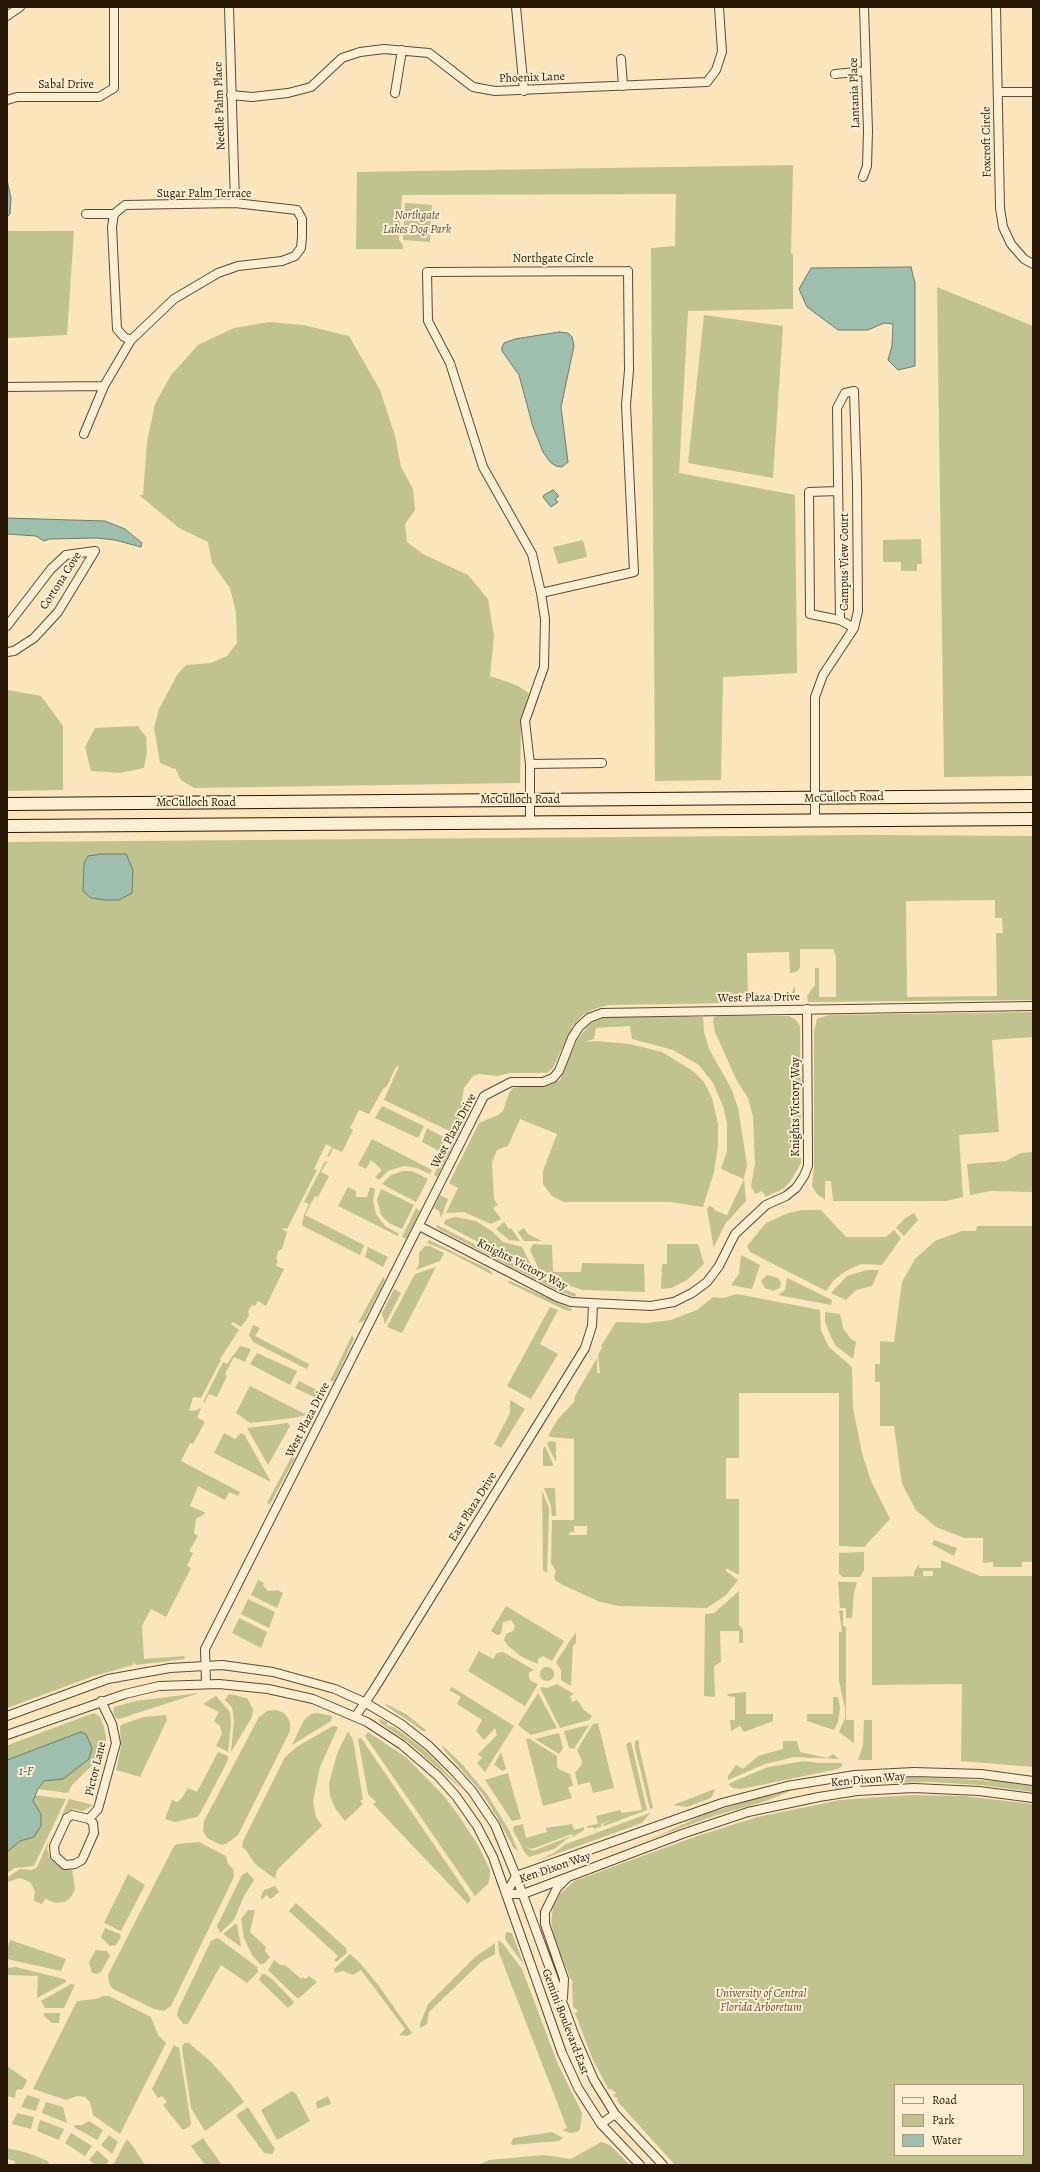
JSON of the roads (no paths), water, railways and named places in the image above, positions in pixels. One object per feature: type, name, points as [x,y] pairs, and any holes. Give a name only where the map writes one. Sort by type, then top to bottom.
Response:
[{"type":"main road","name":"McCulloch Road","points":[[7,804],[1033,796]]},
{"type":"main road","name":"McCulloch Road","points":[[7,826],[1033,819]]},
{"type":"street","points":[[7,16],[20,7]]},
{"type":"street","name":"Sabal Drive","points":[[7,100],[17,97],[99,97],[114,88],[114,7]]},
{"type":"street","name":"Needle Palm Place","points":[[229,7],[235,204]]},
{"type":"street","points":[[516,7],[524,91]]},
{"type":"street","name":"Phoenix Lane","points":[[231,95],[252,97],[288,93],[311,86],[342,58],[360,52],[384,49],[429,53],[473,86],[495,91],[524,91],[707,82],[716,70],[722,52],[719,7]]},
{"type":"street","name":"Lantania Place","points":[[863,177],[867,166],[864,7]]},
{"type":"street","name":"Foxcroft Circle","points":[[996,7],[1000,208],[1003,227],[1011,244],[1024,259],[1033,264]]},
{"type":"street","points":[[395,93],[402,50]]},
{"type":"street","points":[[621,59],[623,86]]},
{"type":"street","points":[[835,74],[866,71]]},
{"type":"street","points":[[998,92],[1033,92]]},
{"type":"street","name":"Sugar Palm Terrace","points":[[84,434],[104,386],[131,340],[174,299],[218,273],[238,266],[282,262],[295,256],[301,248],[303,228],[302,219],[297,210],[235,204],[125,205],[114,214],[86,214]]},
{"type":"street","points":[[114,214],[112,227],[117,329],[131,340]]},
{"type":"street","name":"Northgate Circle","points":[[530,823],[530,764],[525,721],[544,667],[545,618],[541,593],[532,554],[483,467],[450,363],[428,321],[427,272],[628,271],[629,370],[626,405],[634,572],[541,593]]},
{"type":"street","points":[[7,387],[104,386]]},
{"type":"street","name":"Campus View Court","points":[[815,820],[815,697],[823,675],[854,628],[858,611],[857,484],[854,390],[845,393],[837,408],[838,491]]},
{"type":"street","points":[[840,620],[838,491],[809,492],[810,614],[840,620],[854,628]]},
{"type":"street","name":"Cortona Cove","points":[[7,626],[51,569],[66,555],[95,551],[58,612],[34,638],[14,651],[7,652]]},
{"type":"street","points":[[530,764],[602,764]]},
{"type":"street","name":"West Plaza Drive","points":[[206,1684],[205,1649],[484,1096],[511,1082],[543,1082],[553,1078],[560,1071],[572,1038],[589,1018],[602,1012],[1033,1006]]},
{"type":"street","name":"Knights Victory Way","points":[[419,1226],[557,1297],[571,1302],[651,1306],[674,1302],[692,1293],[711,1276],[736,1234],[766,1205],[786,1196],[796,1188],[808,1166],[807,1009]]},
{"type":"street","name":"East Plaza Drive","points":[[355,1717],[366,1703],[585,1348],[592,1326],[593,1304]]},
{"type":"street","name":"Gemini Boulevard East","points":[[7,1716],[108,1679],[139,1672],[205,1666],[244,1667],[301,1678],[336,1689],[366,1703],[401,1724],[429,1746],[472,1791],[495,1825],[594,2080],[615,2114],[664,2165]]},
{"type":"street","name":"Gemini Boulevard East","points":[[7,1735],[102,1701],[159,1686],[206,1684],[242,1685],[285,1692],[313,1699],[355,1717],[402,1745],[432,1771],[456,1796],[477,1826],[490,1851],[562,2053],[578,2088],[601,2124],[640,2165]]},
{"type":"street","name":"Pictor Lane","points":[[90,1819],[98,1809],[116,1743],[112,1724],[102,1701]]},
{"type":"street","name":"Ken Dixon Way","points":[[1033,1781],[981,1774],[940,1772],[884,1773],[855,1775],[788,1786],[722,1803],[516,1876],[506,1894],[523,1894],[682,1834],[748,1812],[782,1803],[857,1791],[945,1788],[1033,1798]]},
{"type":"street","points":[[855,1775],[857,1791]]},
{"type":"street","points":[[72,1815],[90,1819],[93,1823],[94,1833],[87,1852],[82,1860],[75,1864],[65,1865],[55,1856],[54,1846],[67,1818],[72,1815]]},
{"type":"street","name":"Gemini Boulevard East","points":[[563,2003],[564,1979],[545,1924],[545,1912],[557,1888],[570,1876]]},
{"type":"street","points":[[601,2124],[615,2114]]},
{"type":"water","points":[[7,180],[11,198],[10,214],[7,217]]},
{"type":"water","points":[[911,267],[915,283],[915,366],[898,370],[888,360],[892,346],[893,324],[884,323],[868,330],[838,330],[807,307],[799,289],[811,268]]},
{"type":"water","points":[[559,332],[568,333],[572,337],[574,346],[561,407],[568,462],[562,467],[556,466],[550,462],[543,452],[533,427],[519,375],[502,351],[504,343],[515,339]]},
{"type":"water","points":[[553,490],[559,496],[555,499],[558,502],[551,507],[543,497]]},
{"type":"water","points":[[7,518],[105,521],[125,529],[142,543],[141,547],[115,540],[97,538],[49,539],[44,541],[36,536],[7,534]]},
{"type":"water","points":[[101,854],[126,854],[133,870],[132,893],[119,900],[105,900],[91,898],[83,891],[84,863],[88,856]]},
{"type":"water","name":"1-F","points":[[81,1732],[86,1734],[92,1748],[89,1759],[63,1779],[44,1781],[38,1789],[33,1801],[41,1814],[41,1826],[34,1837],[20,1841],[7,1852],[7,1760]]},
{"type":"park label","name":"Northgate Lakes Dog Park","points":[[417,223]]},
{"type":"park label","name":"University of Central Florida Arboretum","points":[[761,2001]]}]
